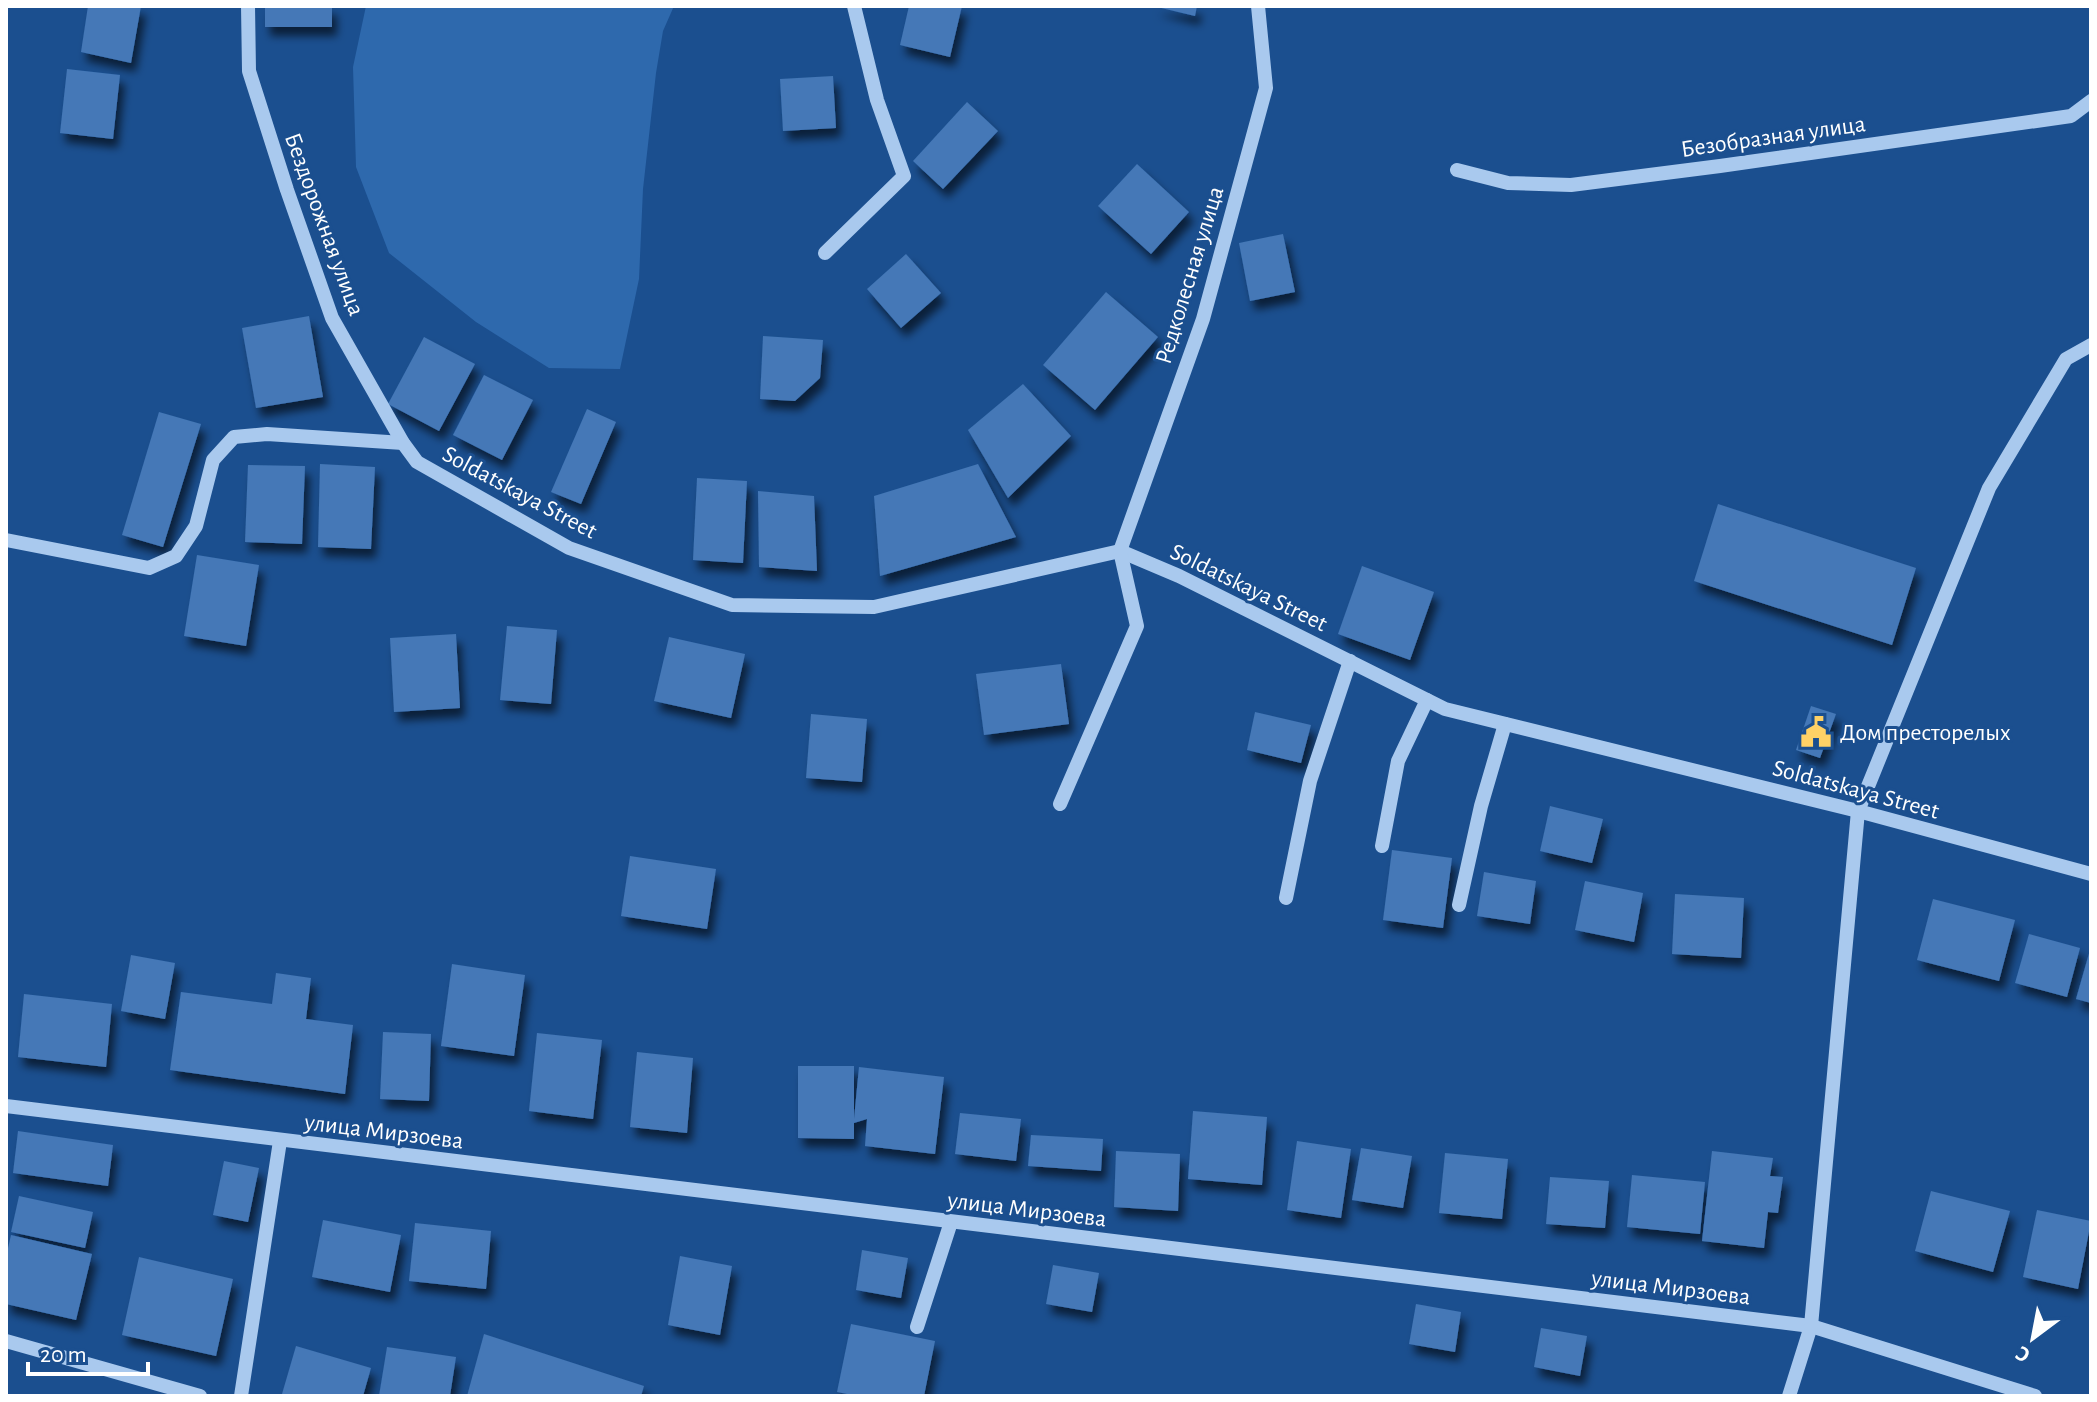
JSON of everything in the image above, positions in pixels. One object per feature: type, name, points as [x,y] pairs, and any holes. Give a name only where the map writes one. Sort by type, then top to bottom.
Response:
[{"type":"street","name":"Бездорожная улица","points":[[248,6],[249,71],[332,318],[403,443]]},
{"type":"street","points":[[825,253],[904,176],[877,100],[854,6]]},
{"type":"street","name":"Редколесная улица","points":[[1120,551],[1203,319],[1266,88],[1258,6]]},
{"type":"street","name":"Безобразная улица","points":[[1457,170],[1508,183],[1571,185],[2071,116],[2091,101]]},
{"type":"street","points":[[1789,1396],[1811,1326],[1858,811],[1989,488],[2066,359],[2091,345]]},
{"type":"street","points":[[6,540],[149,568],[176,556],[196,526],[213,460],[234,437],[267,434],[403,443]]},
{"type":"street","name":"Soldatskaya Street","points":[[403,443],[417,462],[569,548],[732,605],[874,607],[1120,551],[1179,576],[1445,709],[1858,811],[2091,874]]},
{"type":"street","points":[[1060,804],[1137,626],[1120,551]]},
{"type":"street","points":[[1286,898],[1310,781],[1350,661]]},
{"type":"street","points":[[1382,846],[1398,761],[1427,700]]},
{"type":"street","points":[[1459,905],[1481,806],[1505,724]]},
{"type":"street","name":"улица Мирзоева","points":[[6,1106],[1811,1326],[2035,1396]]},
{"type":"street","points":[[241,1396],[280,1141]]},
{"type":"street","points":[[917,1327],[951,1222]]},
{"type":"street","points":[[6,1341],[200,1396]]},
{"type":"shaded area","points":[[366,6],[674,6],[663,31],[656,73],[643,189],[639,279],[620,369],[549,368],[476,322],[389,253],[356,167],[353,67]]},
{"type":"building","points":[[88,6],[141,6],[131,63],[81,52]]},
{"type":"building","points":[[265,6],[332,6],[332,27],[265,27]]},
{"type":"building","points":[[909,6],[962,6],[950,57],[900,45]]},
{"type":"building","points":[[1153,6],[1197,6],[1195,16]]},
{"type":"building","points":[[67,69],[120,75],[113,139],[60,133]]},
{"type":"building","points":[[833,76],[836,128],[783,131],[780,79]]},
{"type":"building","points":[[967,102],[998,131],[943,189],[913,161]]},
{"type":"building","points":[[1137,164],[1189,212],[1151,254],[1098,206]]},
{"type":"building","points":[[1283,234],[1295,292],[1250,301],[1239,243]]},
{"type":"building","points":[[906,254],[941,293],[901,328],[867,289]]},
{"type":"building","points":[[1106,292],[1158,337],[1095,410],[1043,365]]},
{"type":"building","points":[[309,316],[323,397],[256,408],[242,328]]},
{"type":"building","points":[[763,336],[823,340],[820,378],[795,401],[760,399]]},
{"type":"building","points":[[424,337],[475,364],[439,431],[388,404]]},
{"type":"building","points":[[484,375],[533,400],[502,460],[453,435]]},
{"type":"building","points":[[1023,384],[1071,436],[1008,498],[968,430]]},
{"type":"building","points":[[587,409],[616,422],[581,504],[551,492]]},
{"type":"building","points":[[159,412],[201,424],[163,547],[122,535]]},
{"type":"building","points":[[320,464],[375,467],[371,549],[318,547]]},
{"type":"building","points":[[978,464],[1016,537],[880,576],[874,496]]},
{"type":"building","points":[[248,465],[305,466],[302,544],[245,542]]},
{"type":"building","points":[[697,478],[747,481],[743,563],[693,560]]},
{"type":"building","points":[[758,491],[814,496],[817,571],[759,567]]},
{"type":"building","points":[[1718,504],[1916,568],[1892,645],[1694,581]]},
{"type":"building","points":[[197,555],[259,565],[246,646],[184,636]]},
{"type":"building","points":[[1362,566],[1434,592],[1410,660],[1338,634]]},
{"type":"building","points":[[507,626],[557,630],[551,704],[500,700]]},
{"type":"building","points":[[456,634],[460,708],[394,712],[390,638]]},
{"type":"building","points":[[669,637],[745,654],[731,718],[654,701]]},
{"type":"building","points":[[1061,664],[1069,724],[984,735],[976,674]]},
{"type":"building","name":"Дом престорелых","points":[[1811,706],[1836,714],[1820,758],[1796,750]]},
{"type":"building","points":[[1255,712],[1311,725],[1301,763],[1247,750]]},
{"type":"building","points":[[811,714],[867,719],[862,782],[806,778]]},
{"type":"building","points":[[1550,806],[1603,819],[1592,863],[1540,851]]},
{"type":"building","points":[[1392,850],[1452,858],[1443,928],[1383,920]]},
{"type":"building","points":[[630,856],[716,869],[707,929],[621,916]]},
{"type":"building","points":[[1484,872],[1536,881],[1530,924],[1477,916]]},
{"type":"building","points":[[1585,881],[1643,893],[1634,942],[1575,930]]},
{"type":"building","points":[[1675,894],[1744,898],[1741,958],[1672,954]]},
{"type":"building","points":[[1933,899],[2015,920],[1999,981],[1917,960]]},
{"type":"building","points":[[2029,934],[2080,948],[2067,997],[2015,983]]},
{"type":"building","points":[[2091,950],[2091,1003],[2076,999]]},
{"type":"building","points":[[131,955],[175,963],[165,1019],[121,1011]]},
{"type":"building","points":[[452,964],[525,975],[514,1056],[441,1046]]},
{"type":"building","points":[[276,973],[311,978],[306,1019],[353,1025],[345,1094],[170,1070],[181,992],[272,1004]]},
{"type":"building","points":[[24,994],[112,1004],[106,1067],[18,1057]]},
{"type":"building","points":[[383,1032],[431,1034],[429,1101],[380,1099]]},
{"type":"building","points":[[537,1033],[602,1040],[593,1119],[529,1111]]},
{"type":"building","points":[[637,1052],[693,1058],[687,1133],[630,1127]]},
{"type":"building","points":[[798,1066],[854,1066],[854,1119],[859,1067],[944,1077],[935,1154],[865,1146],[867,1119],[854,1123],[854,1139],[798,1138]]},
{"type":"building","points":[[1193,1111],[1267,1117],[1262,1185],[1188,1179]]},
{"type":"building","points":[[960,1113],[1021,1119],[1016,1161],[955,1154]]},
{"type":"building","points":[[18,1131],[113,1145],[108,1186],[13,1173]]},
{"type":"building","points":[[1031,1135],[1103,1139],[1101,1171],[1028,1166]]},
{"type":"building","points":[[1297,1141],[1351,1149],[1341,1218],[1287,1210]]},
{"type":"building","points":[[1361,1148],[1412,1156],[1403,1208],[1352,1200]]},
{"type":"building","points":[[1116,1151],[1180,1154],[1178,1211],[1114,1207]]},
{"type":"building","points":[[1712,1151],[1773,1158],[1770,1176],[1783,1177],[1778,1213],[1768,1212],[1764,1248],[1702,1241]]},
{"type":"building","points":[[1445,1153],[1508,1159],[1502,1219],[1439,1213]]},
{"type":"building","points":[[224,1161],[259,1168],[248,1222],[213,1215]]},
{"type":"building","points":[[1632,1175],[1705,1182],[1700,1234],[1627,1227]]},
{"type":"building","points":[[1550,1177],[1609,1181],[1605,1228],[1546,1224]]},
{"type":"building","points":[[1931,1191],[2010,1211],[1993,1272],[1915,1251]]},
{"type":"building","points":[[19,1196],[93,1212],[85,1248],[11,1232]]},
{"type":"building","points":[[2037,1210],[2091,1221],[2078,1289],[2023,1277]]},
{"type":"building","points":[[323,1220],[401,1235],[390,1292],[312,1277]]},
{"type":"building","points":[[415,1223],[491,1231],[486,1289],[409,1281]]},
{"type":"building","points":[[11,1235],[92,1254],[76,1320],[6,1304],[6,1257]]},
{"type":"building","points":[[862,1250],[908,1258],[901,1298],[856,1290]]},
{"type":"building","points":[[680,1256],[732,1266],[720,1335],[668,1325]]},
{"type":"building","points":[[139,1257],[233,1279],[216,1356],[122,1335]]},
{"type":"building","points":[[1053,1265],[1099,1273],[1092,1312],[1046,1304]]},
{"type":"building","points":[[1416,1304],[1461,1312],[1455,1352],[1409,1344]]},
{"type":"building","points":[[851,1324],[935,1341],[924,1396],[857,1396],[837,1392]]},
{"type":"building","points":[[1541,1328],[1587,1336],[1580,1376],[1534,1367]]},
{"type":"building","points":[[484,1334],[644,1386],[641,1396],[467,1396]]},
{"type":"building","points":[[296,1346],[371,1368],[363,1396],[282,1394]]},
{"type":"building","points":[[387,1347],[456,1357],[450,1396],[379,1396]]},
{"type":"place","name":"Дом престорелых","points":[[1816,732]]}]
